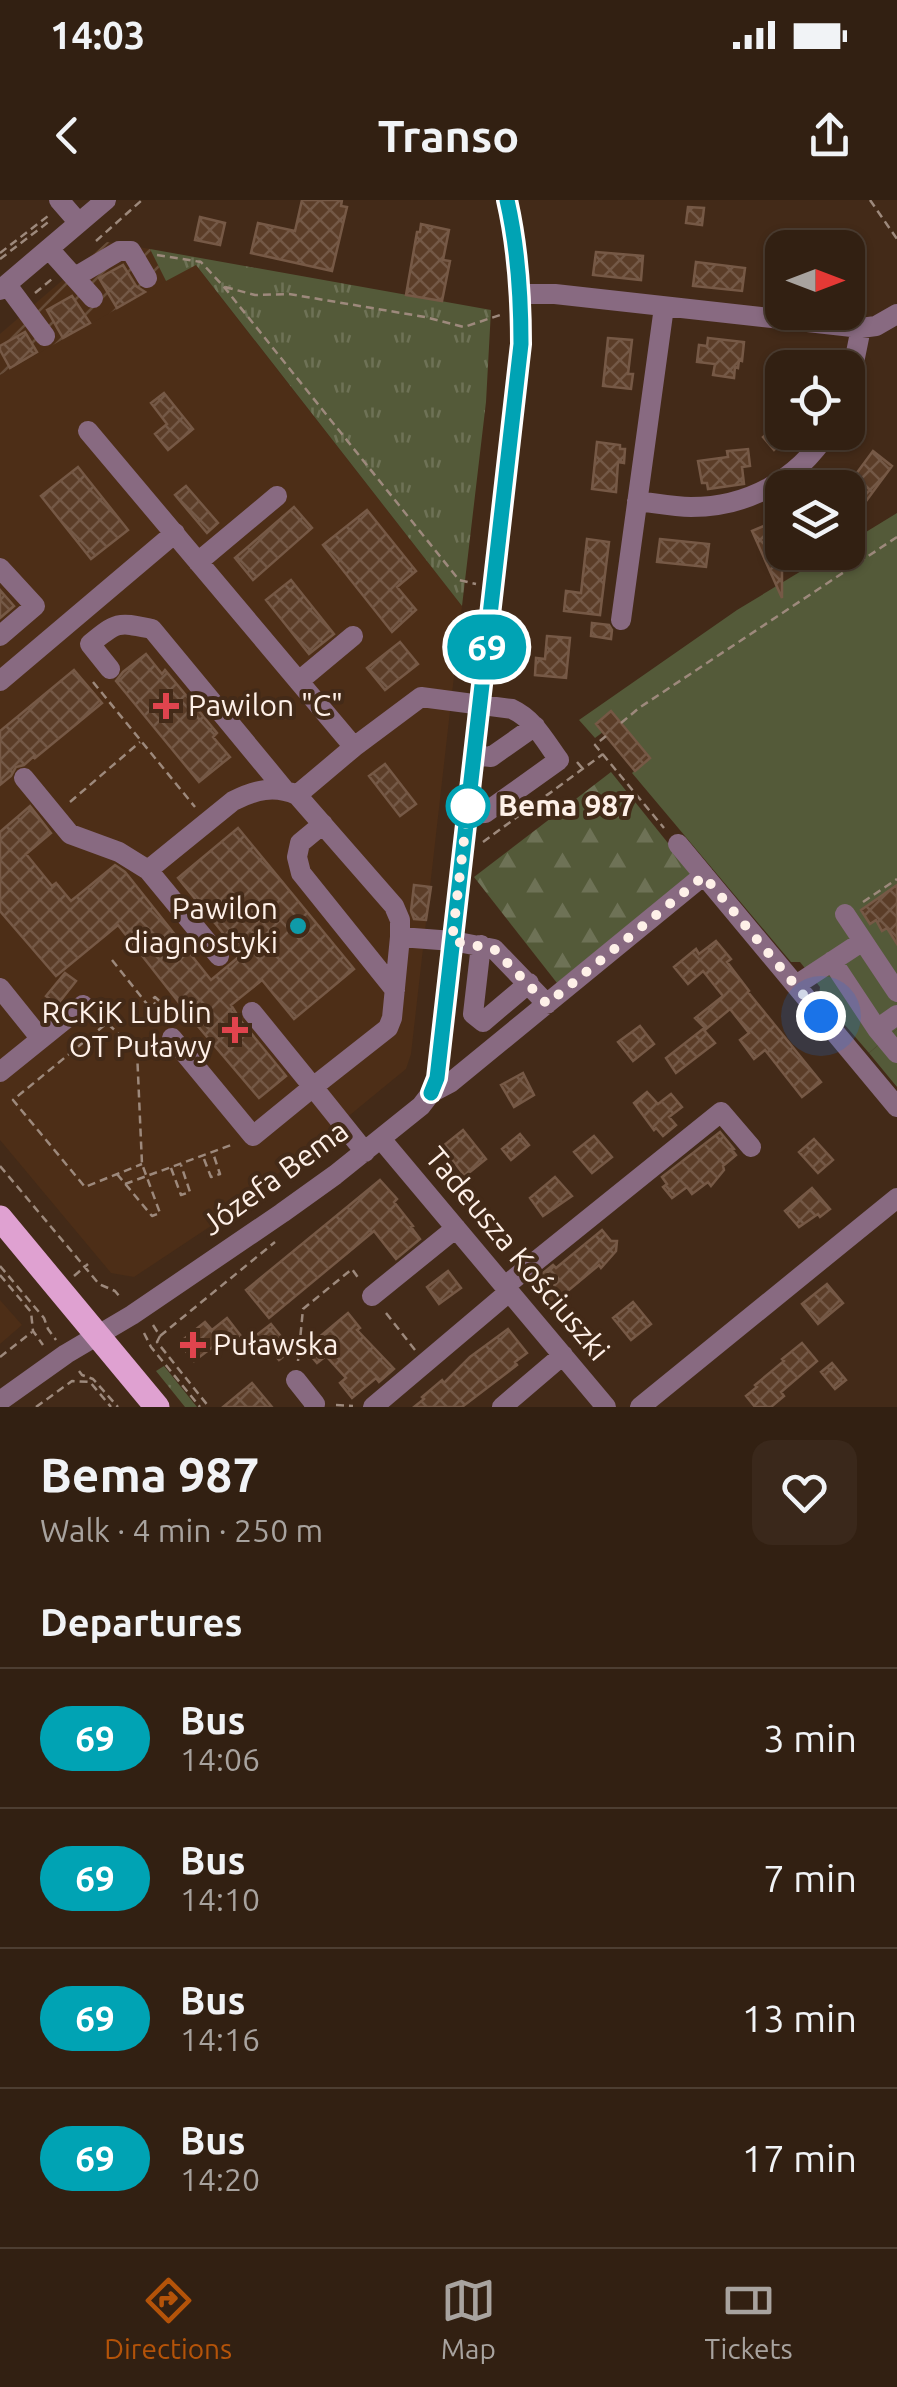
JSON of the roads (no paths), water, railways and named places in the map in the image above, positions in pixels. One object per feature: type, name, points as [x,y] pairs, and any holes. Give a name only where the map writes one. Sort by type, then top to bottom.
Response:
[{"type":"main road","points":[[0,1219],[158,1407]]},
{"type":"street","points":[[46,336],[3,288],[49,249],[68,210],[106,200]]},
{"type":"street","points":[[431,1093],[437,1078],[521,344],[521,294],[507,200]]},
{"type":"street","points":[[49,249],[94,298]]},
{"type":"street","points":[[75,277],[119,251],[131,251],[147,278]]},
{"type":"street","points":[[521,294],[555,294],[765,318]]},
{"type":"street","points":[[621,620],[664,307]]},
{"type":"street","points":[[865,327],[897,314]]},
{"type":"street","points":[[88,431],[354,747]]},
{"type":"street","points":[[637,502],[690,507],[734,503],[766,491],[796,471],[817,450]]},
{"type":"street","points":[[198,562],[277,496]]},
{"type":"street","points":[[0,682],[175,534]]},
{"type":"street","points":[[0,568],[34,606],[0,636]]},
{"type":"street","points":[[110,668],[90,644],[122,623],[152,629],[290,792],[394,906],[400,920],[388,1028],[254,1136],[175,1027]]},
{"type":"street","points":[[298,681],[353,636]]},
{"type":"street","points":[[148,870],[233,802],[246,794],[273,788],[290,792],[421,697],[512,709],[535,726],[559,760],[485,812],[467,814]]},
{"type":"street","points":[[474,755],[491,757],[535,726]]},
{"type":"street","points":[[24,778],[70,834],[119,852],[148,870],[219,956]]},
{"type":"street","points":[[323,824],[300,843],[300,872],[395,990]]},
{"type":"street","points":[[678,844],[897,1107]]},
{"type":"street","name":"Józefa Bema","points":[[0,1401],[282,1213],[373,1145],[421,1106],[431,1093],[450,1083],[704,876]]},
{"type":"street","points":[[845,914],[897,992]]},
{"type":"street","points":[[400,937],[494,949],[547,1004]]},
{"type":"street","points":[[796,985],[863,940]]},
{"type":"street","points":[[481,945],[473,1014],[483,1022],[528,984]]},
{"type":"street","points":[[832,961],[897,1054]]},
{"type":"street","points":[[0,988],[40,1039]]},
{"type":"street","points":[[0,1072],[83,1005]]},
{"type":"street","name":"Tadeusza Kościuszki","points":[[252,1012],[313,1088],[456,1228],[606,1407]]},
{"type":"street","points":[[877,1030],[897,1016]]},
{"type":"street","points":[[441,1044],[478,1060]]},
{"type":"street","points":[[373,1407],[507,1289],[720,1112],[751,1147]]},
{"type":"street","points":[[640,1407],[897,1198]]},
{"type":"street","points":[[372,1296],[456,1228]]},
{"type":"street","points":[[502,1407],[563,1355]]},
{"type":"street","points":[[296,1380],[314,1405]]},
{"type":"place","name":"Pawilon \"C\"","points":[[166,706]]},
{"type":"place","name":"Bema 987","points":[[468,806]]},
{"type":"place","name":"Pawilon diagnostyki","points":[[298,926]]},
{"type":"place","name":"RCKiK Lublin OT Puławy","points":[[235,1030]]},
{"type":"place","name":"Puławska","points":[[193,1345]]}]
